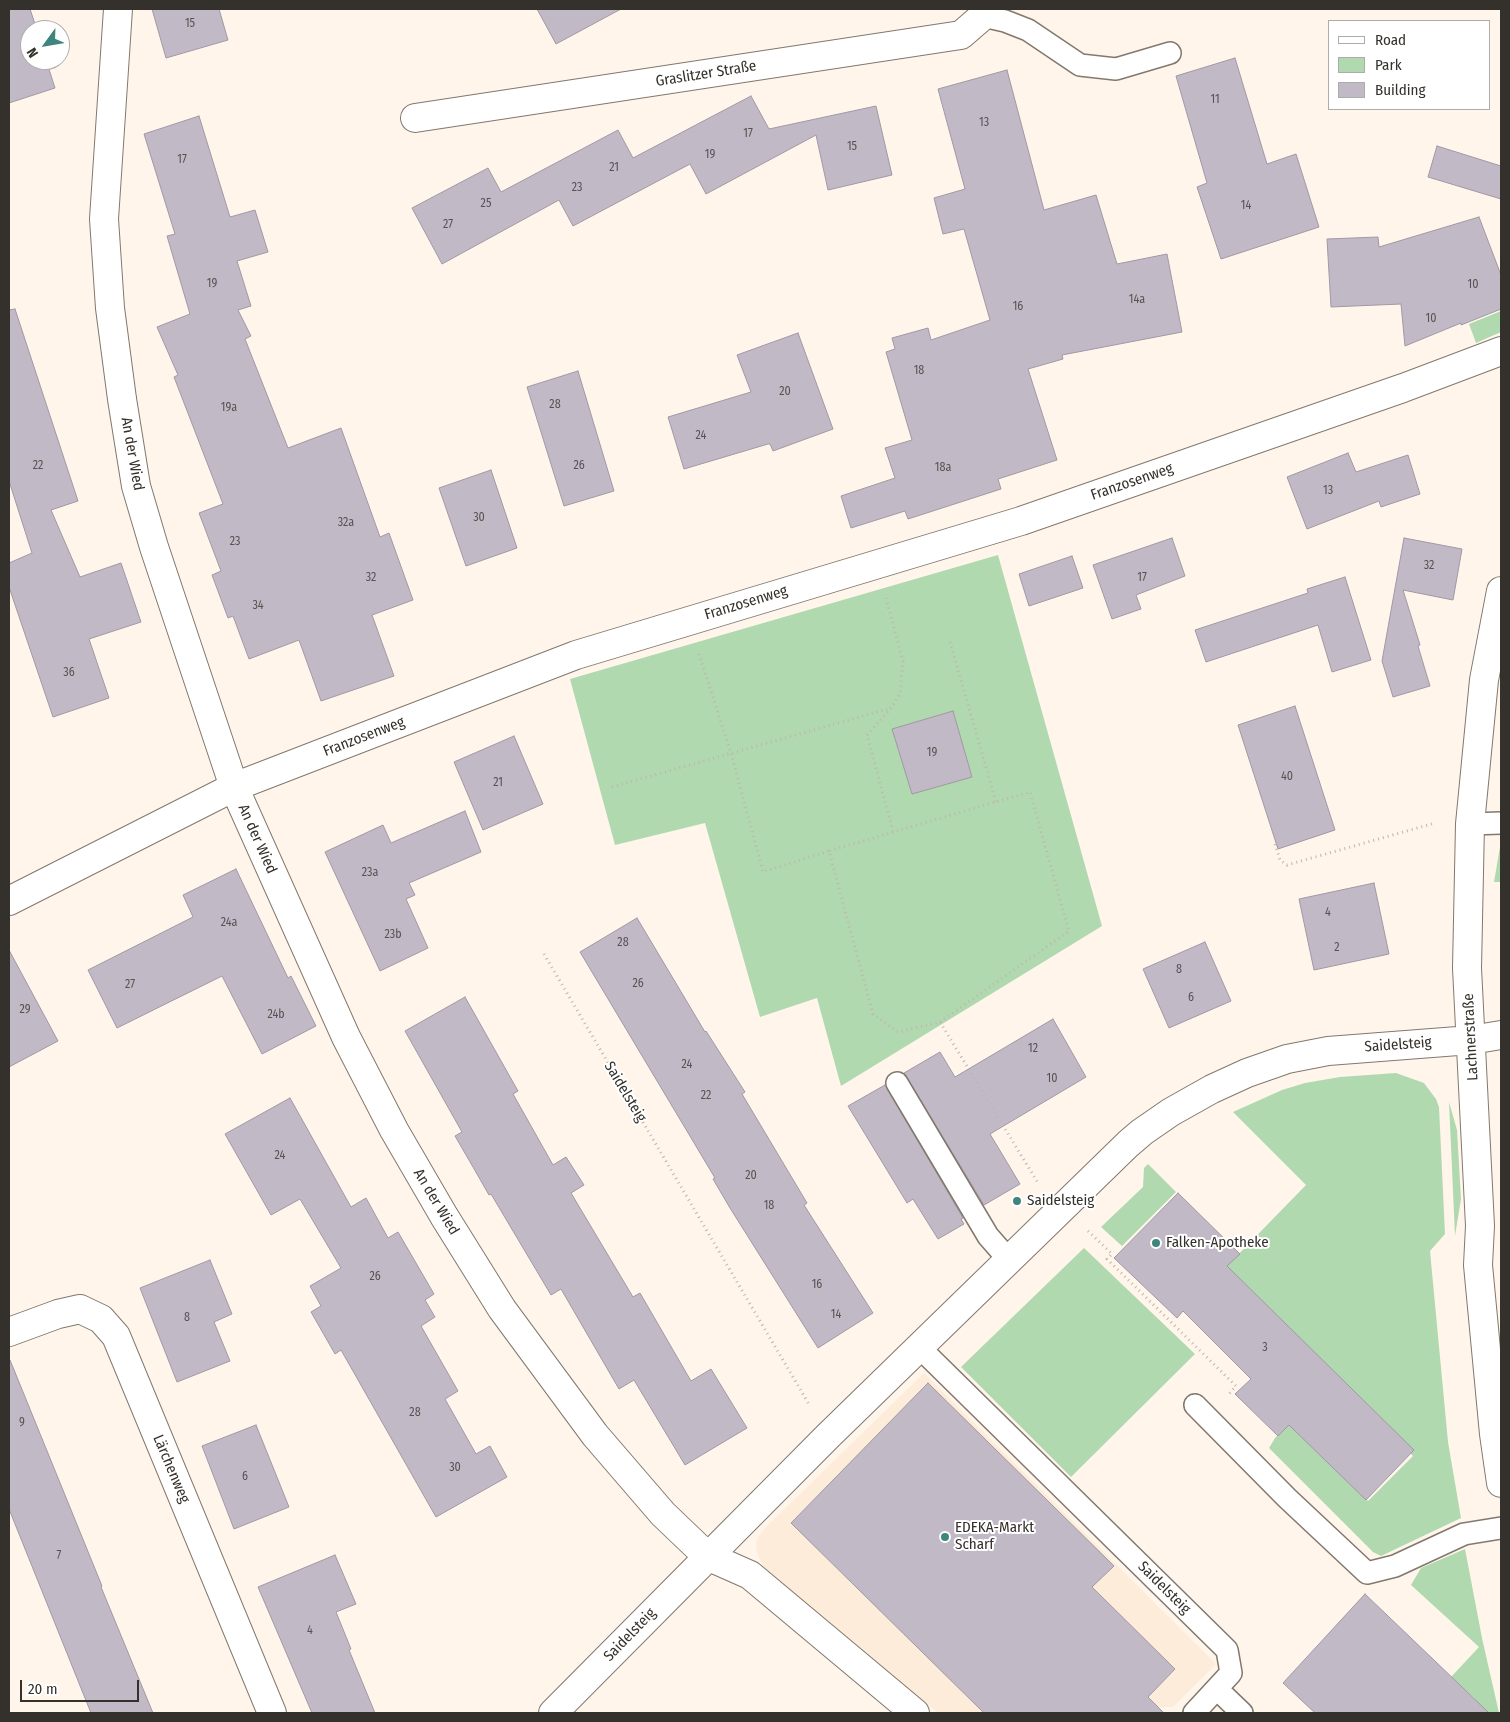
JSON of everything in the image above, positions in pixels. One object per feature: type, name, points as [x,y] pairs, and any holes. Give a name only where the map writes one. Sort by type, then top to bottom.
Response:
[{"type":"street","name":"An der Wied","points":[[118,9],[104,219],[110,308],[122,399],[136,486],[144,515],[234,787],[346,1037],[394,1130],[444,1216],[502,1309],[595,1435],[663,1514],[707,1556]]},
{"type":"street","name":"Graslitzer Straße","points":[[415,118],[961,35],[983,12]]},
{"type":"street","name":"Franzosenweg","points":[[9,902],[234,787],[576,654],[1021,521],[1403,388],[1501,351]]},
{"type":"street","name":"Lachnerstraße","points":[[1501,591],[1484,680],[1470,824],[1467,968],[1480,1226],[1478,1265],[1490,1397],[1501,1483]]},
{"type":"street","name":"Saidelsteig","points":[[554,1713],[707,1556],[828,1436],[1142,1132],[1171,1112],[1247,1073],[1287,1058],[1328,1051],[1471,1040],[1501,1035]]},
{"type":"street","name":"Lärchenweg","points":[[9,1332],[58,1314],[80,1310],[101,1319],[116,1336],[272,1713]]},
{"type":"street","points":[[707,1556],[750,1575],[915,1713]]},
{"type":"lane","points":[[983,12],[1028,30],[1080,65],[1116,69],[1170,53]]},
{"type":"lane","points":[[1470,824],[1501,823]]},
{"type":"lane","points":[[897,1083],[988,1236],[1009,1260]]},
{"type":"lane","name":"Saidelsteig","points":[[919,1347],[1227,1650],[1231,1674],[1194,1713]]},
{"type":"lane","points":[[1201,1411],[1287,1498],[1367,1573],[1395,1566],[1464,1534],[1501,1528]]},
{"type":"lane","points":[[1217,1689],[1242,1713]]},
{"type":"path","points":[[876,564],[903,660],[900,694],[891,708],[867,735],[893,832]]},
{"type":"path","points":[[683,622],[702,660],[731,753],[763,872],[893,832],[1030,792],[1069,931],[940,1022],[898,1032],[873,1014],[829,852]]},
{"type":"path","points":[[950,642],[996,802]]},
{"type":"path","points":[[612,787],[891,708]]},
{"type":"path","points":[[1275,844],[1280,860],[1287,865],[1436,822],[1470,824]]},
{"type":"path","name":"Saidelsteig","points":[[544,954],[828,1436]]},
{"type":"path","points":[[940,1022],[1060,1210],[1112,1254],[1107,1259],[1236,1386],[1201,1411]]},
{"type":"shaded area","name":"EDEKA-Markt Scharf","points":[[924,1373],[1216,1664],[1173,1707],[1158,1707],[1152,1713],[938,1713],[765,1569],[756,1549],[757,1539],[764,1529]]},
{"type":"green space","points":[[1501,311],[1501,332],[1476,343],[1469,324]]},
{"type":"green space","points":[[998,555],[1102,926],[841,1086],[817,998],[760,1017],[705,823],[615,845],[570,679]]},
{"type":"green space","points":[[1501,841],[1501,882],[1494,882]]},
{"type":"green space","points":[[1396,1073],[1424,1083],[1436,1099],[1439,1107],[1445,1234],[1430,1251],[1448,1442],[1461,1518],[1381,1556],[1373,1552],[1269,1448],[1275,1438],[1291,1423],[1368,1501],[1413,1456],[1226,1267],[1306,1185],[1233,1112],[1282,1090],[1305,1083],[1340,1077]]},
{"type":"green space","points":[[1449,1102],[1457,1130],[1461,1199],[1455,1236]]},
{"type":"green space","points":[[1148,1164],[1176,1192],[1122,1246],[1101,1227],[1143,1187],[1144,1168]]},
{"type":"green space","points":[[1084,1248],[1195,1354],[1071,1477],[961,1367]]},
{"type":"green space","points":[[1465,1549],[1499,1713],[1462,1713],[1475,1699],[1451,1677],[1479,1647],[1411,1585],[1421,1568]]},
{"type":"building","points":[[9,9],[30,9],[34,20],[20,20],[20,70],[49,70],[55,88],[9,103]]},
{"type":"building","points":[[152,9],[219,9],[228,40],[166,58]]},
{"type":"building","points":[[537,9],[621,9],[556,44]]},
{"type":"building","points":[[1235,58],[1267,164],[1296,154],[1319,227],[1221,259],[1197,187],[1207,183],[1176,76]]},
{"type":"building","points":[[1007,70],[1044,210],[1096,195],[1117,264],[1167,254],[1182,332],[1062,355],[1063,359],[1028,369],[1057,460],[998,479],[1001,489],[908,519],[905,511],[851,528],[841,496],[895,478],[885,448],[912,440],[886,352],[895,349],[892,338],[928,328],[931,340],[990,320],[964,229],[943,234],[934,198],[965,189],[938,89]]},
{"type":"building","points":[[751,96],[769,129],[876,106],[892,175],[828,190],[816,135],[706,194],[690,164],[573,226],[559,200],[442,264],[412,208],[488,168],[501,192],[618,130],[633,158]]},
{"type":"building","points":[[199,116],[230,217],[255,210],[268,252],[237,261],[251,306],[238,310],[251,336],[245,339],[288,448],[341,428],[380,537],[389,533],[413,600],[372,615],[394,676],[321,701],[299,640],[249,659],[233,616],[228,618],[212,575],[221,571],[199,513],[223,504],[174,377],[178,375],[157,327],[190,314],[167,236],[175,234],[144,134]]},
{"type":"building","points":[[1437,146],[1501,166],[1501,199],[1428,177]]},
{"type":"building","points":[[1479,217],[1501,275],[1501,309],[1405,346],[1401,304],[1331,307],[1327,239],[1378,237],[1379,247]]},
{"type":"building","points":[[15,309],[78,501],[51,510],[80,577],[121,563],[141,622],[89,639],[109,698],[53,717],[9,587],[9,563],[32,553],[9,481],[9,310]]},
{"type":"building","points":[[798,333],[833,429],[773,451],[770,444],[768,444],[684,469],[668,417],[751,392],[737,355]]},
{"type":"building","points":[[578,371],[614,491],[564,506],[527,387]]},
{"type":"building","points":[[1348,453],[1356,472],[1408,455],[1420,494],[1381,507],[1379,501],[1307,529],[1287,477]]},
{"type":"building","points":[[491,470],[517,548],[466,566],[439,488]]},
{"type":"building","points":[[1172,538],[1185,576],[1136,595],[1141,609],[1112,619],[1093,565]]},
{"type":"building","points":[[1404,538],[1462,549],[1453,600],[1403,590],[1430,686],[1393,697],[1382,661]]},
{"type":"building","points":[[1072,556],[1083,588],[1029,606],[1019,574]]},
{"type":"building","points":[[1345,577],[1371,660],[1332,672],[1318,625],[1206,662],[1195,630],[1308,593],[1307,589]]},
{"type":"building","points":[[1295,706],[1335,830],[1278,849],[1238,725]]},
{"type":"building","points":[[953,711],[972,777],[912,794],[892,729]]},
{"type":"building","points":[[514,736],[543,804],[483,830],[454,762]]},
{"type":"building","points":[[465,811],[481,852],[409,883],[415,895],[406,899],[428,948],[380,971],[325,852],[383,825],[391,843]]},
{"type":"building","points":[[236,869],[288,978],[291,976],[316,1026],[262,1054],[222,976],[117,1028],[88,970],[193,917],[183,895]]},
{"type":"building","points":[[1374,883],[1389,954],[1314,970],[1299,899]]},
{"type":"building","points":[[637,918],[705,1032],[745,1092],[742,1094],[807,1203],[804,1205],[873,1313],[818,1348],[730,1208],[713,1179],[715,1178],[580,952]]},
{"type":"building","points":[[1205,942],[1231,1001],[1169,1028],[1143,969]]},
{"type":"building","points":[[9,950],[58,1041],[9,1067]]},
{"type":"building","points":[[465,997],[518,1091],[513,1094],[553,1165],[566,1157],[584,1185],[571,1193],[633,1297],[640,1293],[691,1381],[711,1369],[747,1428],[685,1465],[634,1380],[619,1389],[561,1289],[551,1295],[455,1136],[462,1132],[405,1031]]},
{"type":"building","points":[[1053,1019],[1086,1077],[990,1134],[1020,1184],[984,1205],[904,1073],[940,1052],[955,1077]]},
{"type":"building","points":[[885,1085],[963,1218],[961,1219],[964,1224],[938,1239],[913,1199],[907,1203],[848,1106]]},
{"type":"building","points":[[290,1098],[351,1207],[366,1198],[388,1238],[398,1232],[434,1294],[425,1300],[435,1317],[421,1326],[458,1391],[445,1399],[476,1454],[490,1446],[507,1477],[436,1517],[341,1350],[335,1354],[311,1312],[321,1306],[310,1286],[341,1268],[300,1199],[271,1215],[225,1134]]},
{"type":"building","points":[[1178,1193],[1240,1254],[1227,1266],[1414,1450],[1366,1500],[1289,1425],[1278,1436],[1235,1394],[1251,1379],[1183,1311],[1177,1318],[1114,1258]]},
{"type":"building","points":[[210,1260],[232,1314],[214,1322],[230,1361],[177,1382],[140,1288]]},
{"type":"building","points":[[9,1360],[153,1713],[91,1713],[9,1509]]},
{"type":"building","name":"EDEKA-Markt Scharf","points":[[928,1383],[1114,1566],[1092,1587],[1175,1669],[1148,1697],[1164,1713],[984,1713],[791,1523]]},
{"type":"building","points":[[256,1425],[289,1507],[234,1529],[202,1446]]},
{"type":"building","points":[[335,1555],[356,1604],[336,1612],[351,1649],[349,1650],[375,1713],[312,1713],[258,1587]]},
{"type":"building","points":[[1365,1594],[1489,1713],[1315,1713],[1283,1683]]},
{"type":"place","name":"Saidelsteig","points":[[1017,1201]]},
{"type":"place","name":"Falken-Apotheke","points":[[1156,1243]]},
{"type":"place","name":"EDEKA-Markt Scharf","points":[[945,1537]]}]
